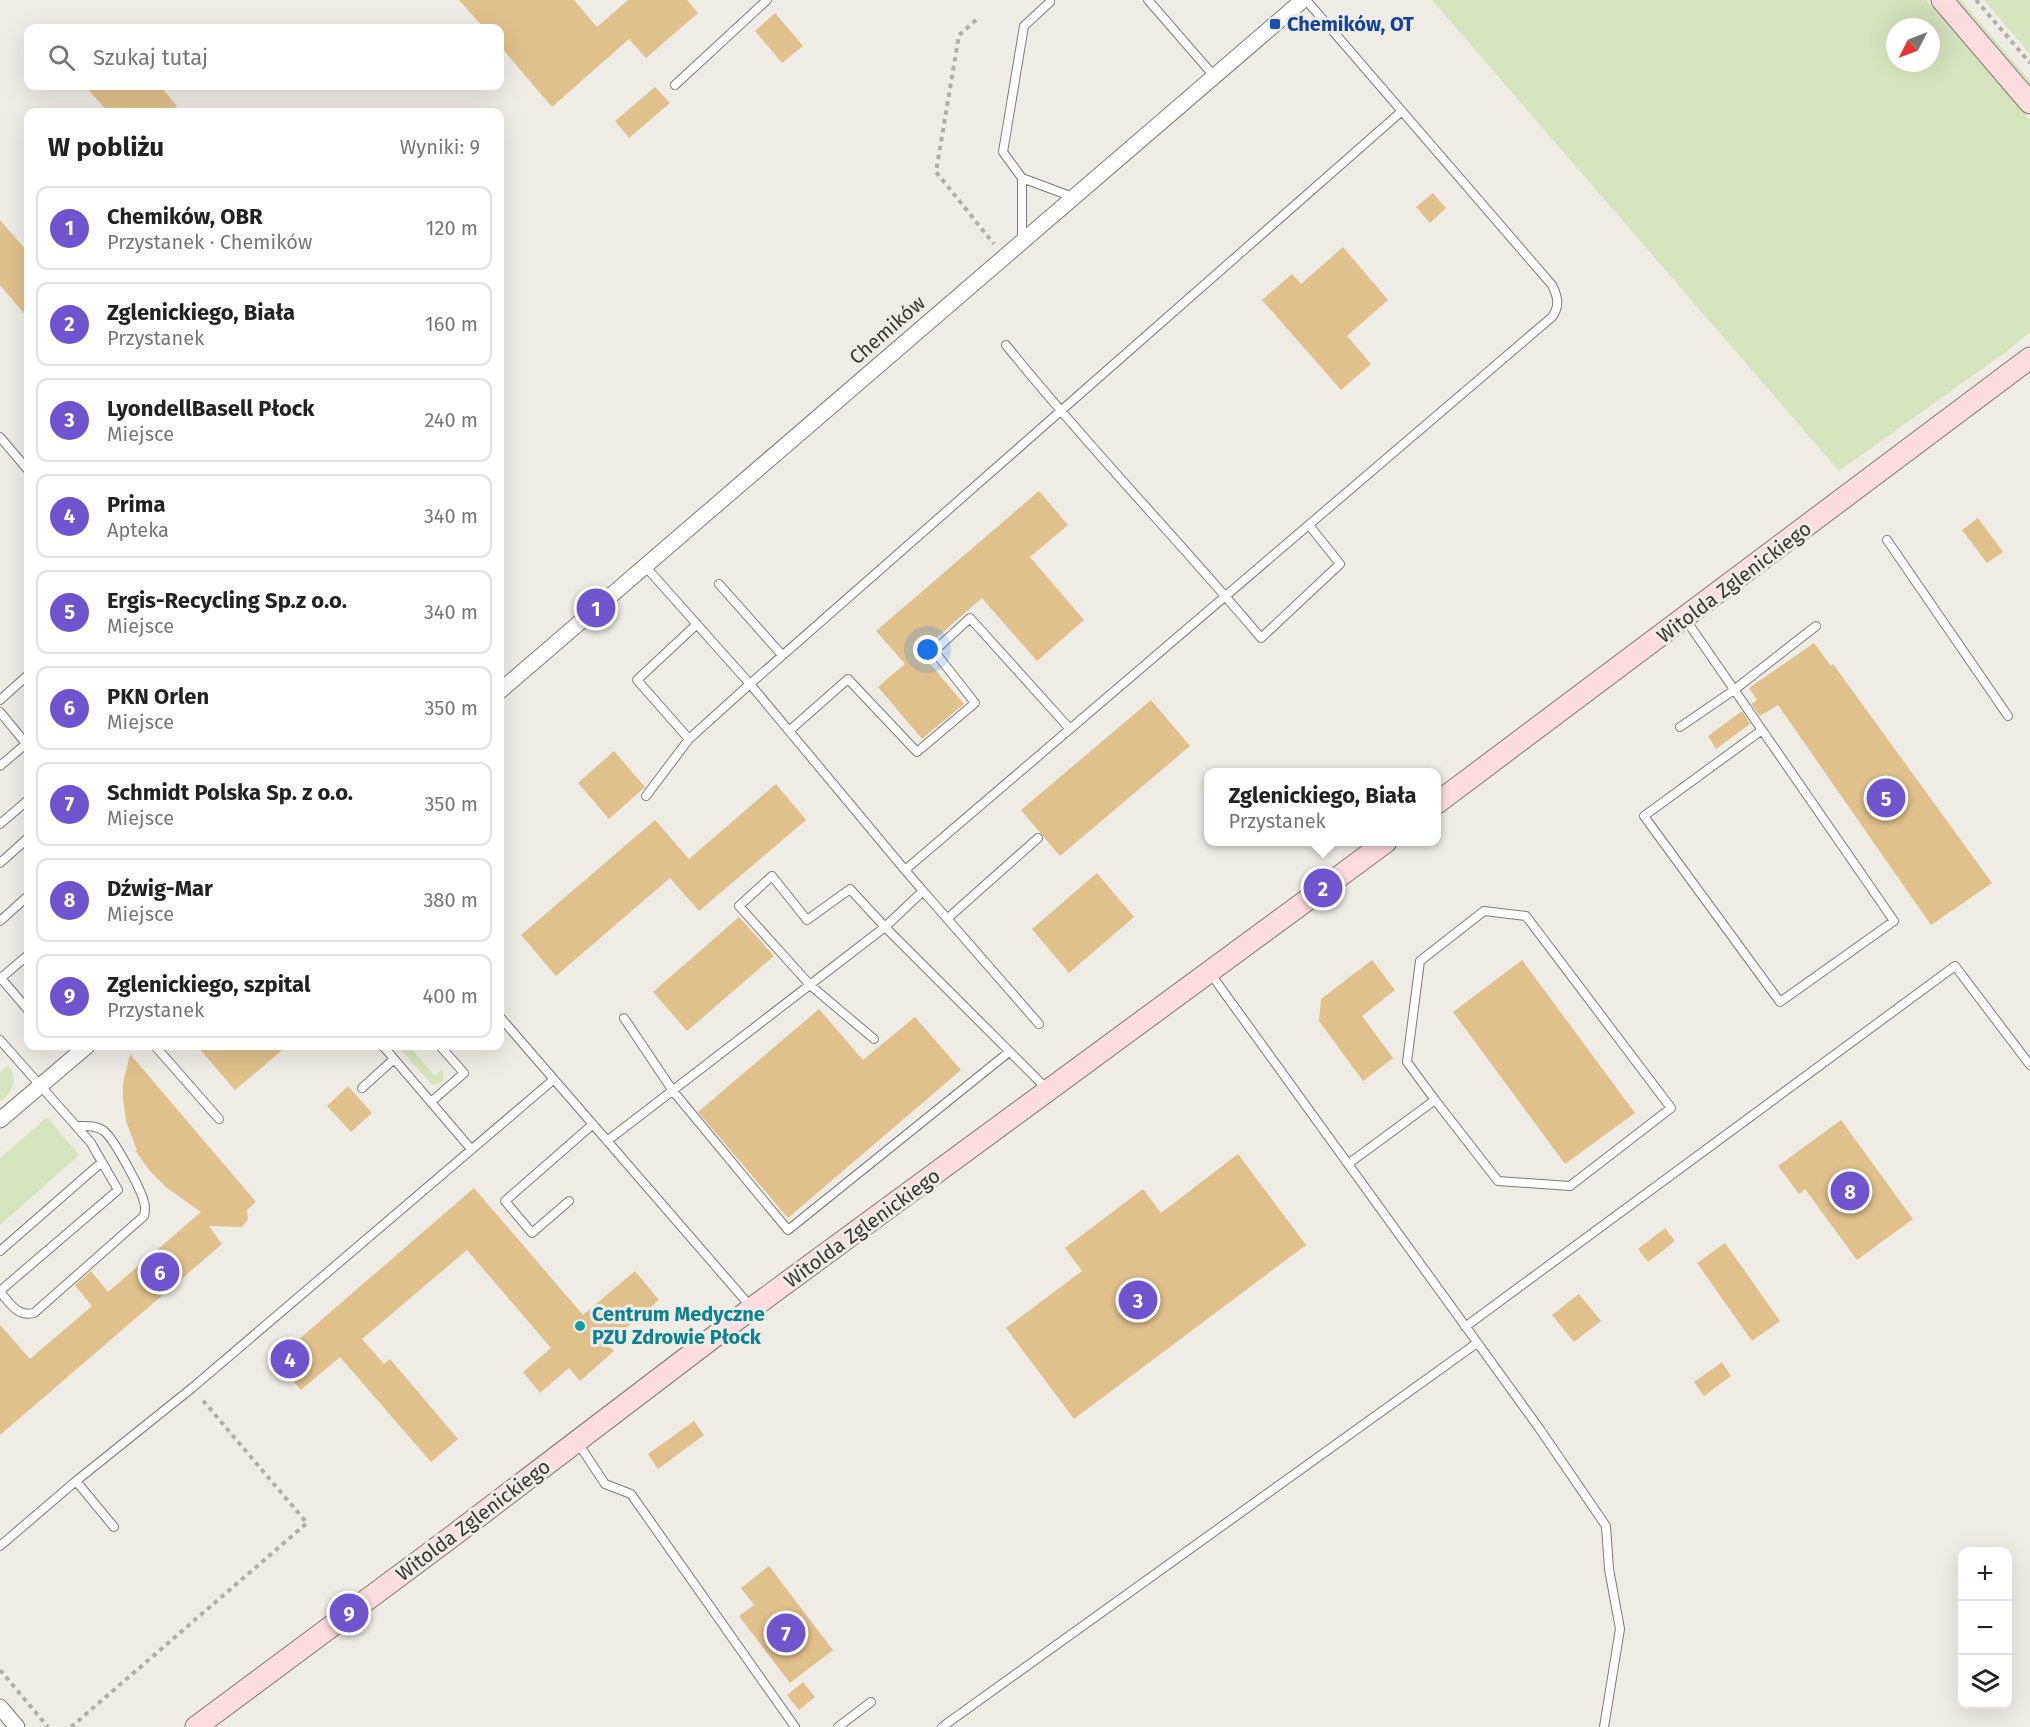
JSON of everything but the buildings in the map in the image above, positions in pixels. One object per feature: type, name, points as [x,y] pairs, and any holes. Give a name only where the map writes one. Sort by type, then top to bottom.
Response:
[{"type":"street","name":"Chemików","points":[[504,688],[1305,0]]},
{"type":"street","points":[[1942,0],[2030,103]]},
{"type":"street","name":"Witolda Zglenickiego","points":[[1441,800],[2030,358]]},
{"type":"street","name":"Witolda Zglenickiego","points":[[196,1727],[752,1308],[1381,846]]},
{"type":"street","points":[[0,1120],[82,1050]]},
{"type":"street","points":[[0,1707],[17,1727]]},
{"type":"lane","points":[[675,85],[767,0]]},
{"type":"lane","points":[[1148,0],[1214,76]]},
{"type":"lane","points":[[906,870],[1552,317],[1557,310],[1557,294],[1552,285],[1305,0]]},
{"type":"lane","points":[[1050,2],[1024,26],[1003,153],[1022,178],[1073,197]]},
{"type":"lane","points":[[646,796],[689,739],[1402,111]]},
{"type":"lane","points":[[1022,178],[1022,241]]},
{"type":"lane","points":[[1006,345],[1060,412],[1261,638],[1340,564],[1309,525]]},
{"type":"lane","points":[[0,437],[24,465]]},
{"type":"lane","points":[[1887,540],[2008,716]]},
{"type":"lane","points":[[645,566],[750,684],[1039,1024]]},
{"type":"lane","points":[[719,584],[782,656]]},
{"type":"lane","points":[[789,731],[848,679],[917,752],[975,703],[934,651],[970,618],[1070,729]]},
{"type":"lane","points":[[1685,619],[1762,730],[1894,921],[1780,1002],[1644,816],[1762,730]]},
{"type":"lane","points":[[689,739],[637,680],[697,624]]},
{"type":"lane","points":[[1680,728],[1734,690],[1816,626]]},
{"type":"lane","points":[[0,700],[24,679]]},
{"type":"lane","points":[[0,712],[24,739]]},
{"type":"lane","points":[[0,766],[24,745]]},
{"type":"lane","points":[[0,824],[24,803]]},
{"type":"lane","points":[[948,918],[1038,838]]},
{"type":"lane","points":[[0,863],[24,842]]},
{"type":"lane","points":[[874,1039],[810,985],[739,906],[772,876],[807,920],[850,889],[1049,1091]]},
{"type":"lane","points":[[607,1142],[885,927],[924,891]]},
{"type":"lane","points":[[0,921],[24,900]]},
{"type":"lane","points":[[1485,911],[1526,915],[1671,1108],[1570,1186],[1498,1181],[1435,1100],[1407,1062],[1420,961],[1485,911]]},
{"type":"lane","points":[[24,958],[1,978],[24,1005]]},
{"type":"lane","points":[[1465,1327],[1955,966],[2030,1065]]},
{"type":"lane","points":[[1209,972],[1606,1526],[1609,1569],[1620,1629],[1604,1727]]},
{"type":"lane","points":[[624,1018],[673,1091],[788,1230],[1009,1052]]},
{"type":"lane","points":[[504,1022],[752,1308]]},
{"type":"lane","points":[[0,1041],[91,1143],[118,1190],[0,1292],[18,1312],[23,1314],[34,1312],[144,1216],[146,1209],[124,1161],[104,1132],[95,1127],[76,1126]]},
{"type":"lane","points":[[159,1050],[219,1119]]},
{"type":"lane","points":[[386,1050],[471,1149]]},
{"type":"lane","points":[[431,1102],[464,1073],[444,1050]]},
{"type":"lane","points":[[362,1088],[394,1059]]},
{"type":"lane","points":[[0,1546],[76,1481],[192,1388],[553,1080]]},
{"type":"lane","points":[[1348,1164],[1435,1100]]},
{"type":"lane","points":[[569,1201],[532,1233],[505,1201],[592,1125]]},
{"type":"lane","points":[[0,1251],[102,1162]]},
{"type":"lane","points":[[942,1727],[1477,1343]]},
{"type":"lane","points":[[577,1442],[605,1484],[631,1494],[795,1727]]},
{"type":"lane","points":[[76,1481],[114,1527]]},
{"type":"lane","points":[[838,1727],[871,1702]]},
{"type":"path","points":[[1976,0],[2030,63]]},
{"type":"path","points":[[975,20],[959,35],[936,172],[997,247]]},
{"type":"path","points":[[71,1727],[307,1523],[192,1388]]},
{"type":"path","points":[[0,1670],[48,1727]]},
{"type":"green space","points":[[1432,0],[1926,0],[2030,120],[2030,332],[2007,351],[1839,471]]},
{"type":"green space","points":[[1957,0],[1961,0],[2030,81],[2030,85]]},
{"type":"green space","points":[[1984,0],[2030,0],[2030,54]]},
{"type":"green space","points":[[401,1050],[412,1050],[435,1076],[442,1070],[444,1077],[442,1081],[432,1085]]},
{"type":"green space","points":[[8,1065],[14,1080],[13,1085],[0,1102],[0,1072]]},
{"type":"green space","points":[[47,1117],[79,1155],[0,1225],[0,1158]]},
{"type":"place","name":"Chemików, OT","points":[[1275,24]]},
{"type":"place","name":"Chemików, OBR","points":[[596,608]]},
{"type":"place","name":"Ergis-Recycling Sp.z o.o.","points":[[1886,798]]},
{"type":"place","name":"Zglenickiego, Biała","points":[[1323,888]]},
{"type":"place","name":"Dźwig-Mar","points":[[1850,1191]]},
{"type":"place","name":"PKN Orlen","points":[[160,1272]]},
{"type":"place","name":"LyondellBasell Płock","points":[[1138,1300]]},
{"type":"place","name":"Centrum Medyczne PZU Zdrowie Płock","points":[[580,1326]]},
{"type":"place","name":"Prima","points":[[290,1359]]},
{"type":"place","name":"Zglenickiego, szpital","points":[[349,1613]]},
{"type":"place","name":"Schmidt Polska Sp. z o.o.","points":[[786,1633]]}]
